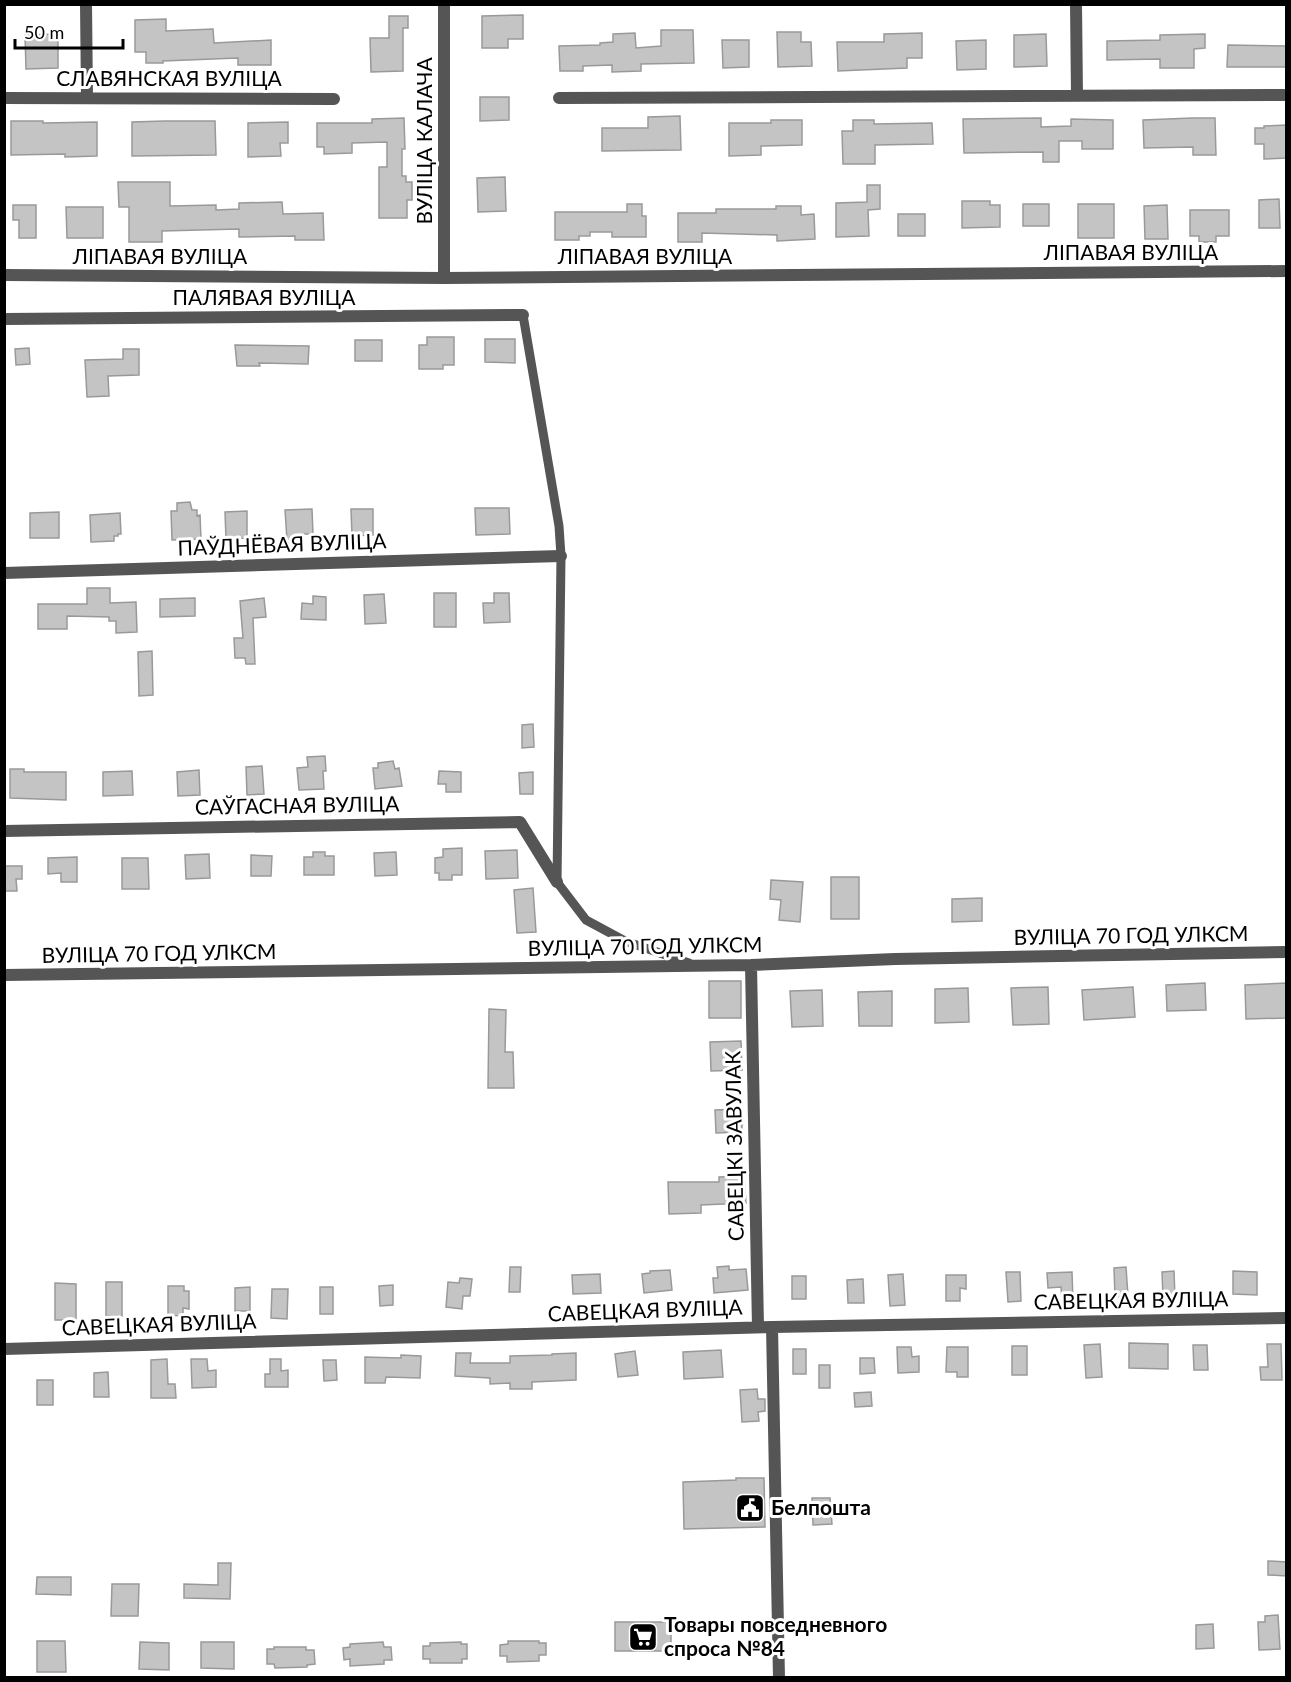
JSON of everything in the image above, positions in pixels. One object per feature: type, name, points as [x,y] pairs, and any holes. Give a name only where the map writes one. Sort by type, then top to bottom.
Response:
[{"type":"street","points":[[86,4],[87,98]]},
{"type":"street","name":"ВУЛІЦА КАЛАЧА","points":[[444,4],[444,278]]},
{"type":"street","points":[[1076,4],[1077,96]]},
{"type":"street","points":[[559,98],[1287,95]]},
{"type":"street","name":"СЛАВЯНСКАЯ ВУЛІЦА","points":[[4,98],[334,99]]},
{"type":"street","name":"ЛІПАВАЯ ВУЛІЦА","points":[[4,275],[444,278],[1287,271]]},
{"type":"street","name":"ПАЛЯВАЯ ВУЛІЦА","points":[[4,319],[523,315]]},
{"type":"street","name":"ПАЎДНЁВАЯ ВУЛІЦА","points":[[4,573],[561,556]]},
{"type":"street","name":"САЎГАСНАЯ ВУЛІЦА","points":[[4,831],[520,822],[557,882]]},
{"type":"street","name":"ВУЛІЦА 70 ГОД УЛКСМ","points":[[4,975],[697,966],[907,959],[1287,952]]},
{"type":"street","name":"САВЕЦКІ ЗАВУЛАК","points":[[751,964],[758,1327]]},
{"type":"street","name":"САВЕЦКАЯ ВУЛІЦА","points":[[4,1349],[758,1327],[1287,1318]]},
{"type":"street","points":[[772,1327],[779,1677]]},
{"type":"lane","points":[[523,315],[559,526],[561,556],[557,882],[586,920],[625,941],[697,966]]},
{"type":"building","points":[[523,15],[523,39],[508,39],[508,48],[482,48],[482,16]]},
{"type":"building","points":[[389,16],[408,16],[408,28],[403,28],[403,71],[371,72],[370,38],[389,38]]},
{"type":"building","points":[[166,19],[166,31],[213,29],[214,43],[271,40],[271,65],[238,65],[238,58],[146,63],[146,52],[135,52],[135,20]]},
{"type":"building","points":[[661,30],[693,30],[694,63],[641,64],[641,71],[612,72],[612,65],[583,66],[583,71],[560,71],[559,46],[600,45],[600,43],[613,42],[613,34],[635,33],[636,48],[661,46]]},
{"type":"building","points":[[777,32],[801,32],[801,42],[811,42],[812,66],[778,67]]},
{"type":"building","points":[[922,33],[922,58],[907,58],[907,68],[838,71],[837,42],[884,42],[884,34]]},
{"type":"building","points":[[58,34],[58,68],[26,69],[25,35]]},
{"type":"building","points":[[1046,34],[1047,66],[1014,67],[1014,35]]},
{"type":"building","points":[[1205,34],[1205,48],[1194,49],[1194,68],[1160,68],[1160,59],[1107,60],[1107,41],[1160,40],[1160,35]]},
{"type":"building","points":[[722,40],[749,40],[749,67],[723,68]]},
{"type":"building","points":[[986,40],[986,69],[957,70],[956,41]]},
{"type":"building","points":[[1228,45],[1287,46],[1287,67],[1227,67]]},
{"type":"building","points":[[480,97],[509,97],[509,120],[480,121]]},
{"type":"building","points":[[680,116],[681,150],[602,151],[602,128],[648,128],[648,117]]},
{"type":"building","points":[[404,118],[405,149],[402,149],[402,176],[406,176],[406,182],[412,182],[412,200],[407,200],[407,218],[379,218],[379,167],[387,167],[387,142],[352,143],[352,153],[324,154],[324,147],[317,147],[317,123],[372,123],[372,119]]},
{"type":"building","points":[[1041,118],[1041,127],[1071,126],[1071,119],[1113,120],[1113,149],[1082,149],[1082,141],[1059,141],[1059,162],[1043,162],[1043,152],[964,153],[963,119]]},
{"type":"building","points":[[1215,118],[1216,155],[1193,155],[1193,147],[1144,148],[1143,120]]},
{"type":"building","points":[[771,120],[802,120],[802,145],[761,146],[761,155],[729,156],[729,123],[771,123]]},
{"type":"building","points":[[853,120],[874,120],[874,124],[932,123],[933,144],[875,145],[875,164],[843,164],[842,131],[853,131]]},
{"type":"building","points":[[11,121],[97,122],[97,156],[11,155]]},
{"type":"building","points":[[215,121],[216,155],[132,156],[132,122]]},
{"type":"building","points":[[288,122],[288,143],[280,143],[281,156],[248,157],[248,123]]},
{"type":"building","points":[[1287,125],[1287,158],[1264,159],[1264,144],[1255,144],[1255,128]]},
{"type":"building","points":[[505,177],[506,211],[478,212],[477,178]]},
{"type":"building","points":[[118,182],[170,182],[170,206],[216,205],[216,210],[239,209],[239,203],[282,202],[283,214],[323,213],[324,240],[295,240],[295,236],[239,237],[239,229],[162,231],[162,242],[129,242],[129,207],[119,207]]},
{"type":"building","points":[[867,185],[880,185],[880,209],[868,210],[869,236],[836,237],[836,203],[867,202]]},
{"type":"building","points":[[1279,199],[1280,228],[1259,228],[1259,200]]},
{"type":"building","points":[[962,201],[990,201],[990,205],[1000,205],[1000,227],[962,228]]},
{"type":"building","points":[[627,204],[642,204],[642,216],[646,216],[646,237],[612,237],[612,232],[590,232],[590,236],[579,236],[579,240],[555,240],[555,212],[627,212]]},
{"type":"building","points":[[1023,204],[1049,204],[1049,226],[1023,226]]},
{"type":"building","points":[[1078,204],[1114,204],[1114,238],[1078,238]]},
{"type":"building","points":[[13,205],[36,205],[36,238],[19,238],[19,220],[13,220]]},
{"type":"building","points":[[1167,205],[1168,239],[1145,239],[1144,206]]},
{"type":"building","points":[[776,206],[801,206],[801,215],[814,214],[815,239],[777,241],[777,235],[702,233],[702,242],[678,242],[678,213],[716,213],[716,209],[776,209]]},
{"type":"building","points":[[66,207],[103,207],[103,238],[67,238]]},
{"type":"building","points":[[1190,210],[1229,210],[1229,236],[1216,236],[1216,242],[1199,242],[1199,236],[1190,236]]},
{"type":"building","points":[[898,214],[925,214],[925,236],[898,236]]},
{"type":"building","points":[[427,337],[454,337],[454,365],[443,365],[443,369],[419,369],[419,345],[427,345]]},
{"type":"building","points":[[485,339],[515,339],[515,363],[485,362]]},
{"type":"building","points":[[355,340],[382,340],[382,361],[355,361]]},
{"type":"building","points":[[235,345],[309,346],[308,364],[259,363],[260,366],[237,366]]},
{"type":"building","points":[[29,348],[30,364],[16,365],[15,349]]},
{"type":"building","points":[[123,349],[139,349],[139,375],[108,376],[109,396],[87,397],[85,360],[123,359]]},
{"type":"building","points":[[190,502],[192,510],[197,510],[197,516],[200,515],[201,539],[172,540],[171,511],[177,511],[177,503]]},
{"type":"building","points":[[475,508],[509,508],[510,534],[476,535]]},
{"type":"building","points":[[312,509],[313,534],[301,534],[301,539],[287,540],[285,510]]},
{"type":"building","points":[[351,509],[373,509],[373,535],[352,536]]},
{"type":"building","points":[[247,511],[247,538],[226,539],[225,512]]},
{"type":"building","points":[[59,512],[59,538],[30,538],[30,513]]},
{"type":"building","points":[[120,513],[121,534],[114,536],[114,541],[91,542],[90,515]]},
{"type":"building","points":[[87,588],[110,588],[110,603],[136,602],[137,632],[116,633],[116,621],[109,621],[109,617],[67,616],[67,629],[38,629],[38,604],[87,604]]},
{"type":"building","points":[[434,593],[456,593],[456,627],[434,627]]},
{"type":"building","points":[[494,593],[509,593],[510,622],[484,623],[483,603],[494,603]]},
{"type":"building","points":[[384,594],[386,623],[365,624],[364,595]]},
{"type":"building","points":[[313,596],[326,597],[326,620],[301,619],[302,603],[313,604]]},
{"type":"building","points":[[195,598],[195,616],[160,617],[160,599]]},
{"type":"building","points":[[264,598],[266,617],[253,618],[255,664],[246,664],[245,658],[235,658],[234,638],[243,638],[240,601]]},
{"type":"building","points":[[152,651],[153,695],[139,696],[138,652]]},
{"type":"building","points":[[533,724],[534,747],[522,748],[522,725]]},
{"type":"building","points":[[325,756],[324,789],[299,790],[297,768],[308,767],[307,757]]},
{"type":"building","points":[[393,761],[395,769],[399,768],[402,786],[375,789],[373,768],[378,768],[378,763]]},
{"type":"building","points":[[262,766],[264,794],[247,795],[246,767]]},
{"type":"building","points":[[10,769],[24,769],[24,772],[66,772],[66,800],[10,798]]},
{"type":"building","points":[[199,770],[200,795],[178,796],[177,772]]},
{"type":"building","points":[[132,771],[133,795],[103,796],[103,772]]},
{"type":"building","points":[[439,771],[461,772],[461,792],[446,792],[446,784],[438,784]]},
{"type":"building","points":[[533,772],[533,794],[520,794],[519,773]]},
{"type":"building","points":[[462,848],[462,875],[452,875],[452,880],[439,880],[439,873],[435,873],[435,858],[443,857],[443,849]]},
{"type":"building","points":[[517,850],[518,878],[486,879],[485,851]]},
{"type":"building","points":[[313,852],[325,852],[325,856],[334,856],[334,875],[304,875],[304,857],[313,857]]},
{"type":"building","points":[[396,852],[397,875],[375,876],[374,853]]},
{"type":"building","points":[[209,854],[210,878],[186,879],[185,855]]},
{"type":"building","points":[[251,855],[272,856],[271,876],[251,876]]},
{"type":"building","points":[[77,857],[77,882],[61,882],[61,873],[48,874],[48,858]]},
{"type":"building","points":[[122,858],[148,858],[149,889],[122,889]]},
{"type":"building","points":[[4,866],[22,866],[22,879],[16,879],[17,891],[4,891]]},
{"type":"building","points":[[831,877],[859,877],[859,919],[831,919]]},
{"type":"building","points":[[771,880],[803,882],[800,922],[779,920],[781,900],[770,899]]},
{"type":"building","points":[[533,888],[536,932],[517,933],[514,890]]},
{"type":"building","points":[[982,898],[982,921],[952,922],[952,899]]},
{"type":"building","points":[[709,981],[741,981],[741,1018],[709,1018]]},
{"type":"building","points":[[1205,983],[1206,1010],[1167,1011],[1166,985]]},
{"type":"building","points":[[1287,983],[1287,1018],[1246,1019],[1245,985]]},
{"type":"building","points":[[1048,987],[1049,1024],[1013,1025],[1011,988]]},
{"type":"building","points":[[1133,987],[1135,1017],[1084,1020],[1082,990]]},
{"type":"building","points":[[968,988],[969,1022],[935,1023],[935,989]]},
{"type":"building","points":[[822,990],[823,1026],[792,1027],[790,991]]},
{"type":"building","points":[[892,991],[892,1026],[859,1026],[858,992]]},
{"type":"building","points":[[489,1009],[506,1010],[505,1052],[513,1052],[514,1088],[488,1088]]},
{"type":"building","points":[[741,1041],[742,1070],[711,1071],[710,1042]]},
{"type":"building","points":[[742,1109],[742,1132],[716,1133],[715,1110]]},
{"type":"building","points":[[744,1176],[746,1203],[701,1205],[701,1213],[669,1214],[668,1182],[719,1182],[719,1177]]},
{"type":"building","points":[[729,1266],[729,1270],[746,1269],[748,1290],[714,1293],[713,1278],[718,1278],[717,1267]]},
{"type":"building","points":[[510,1267],[521,1267],[520,1292],[509,1292]]},
{"type":"building","points":[[1126,1267],[1128,1296],[1115,1297],[1114,1268]]},
{"type":"building","points":[[670,1270],[672,1290],[644,1293],[642,1274],[650,1273],[650,1271]]},
{"type":"building","points":[[1174,1271],[1175,1298],[1163,1299],[1162,1272]]},
{"type":"building","points":[[1233,1271],[1257,1272],[1257,1295],[1233,1294]]},
{"type":"building","points":[[1006,1272],[1020,1272],[1021,1301],[1008,1302]]},
{"type":"building","points":[[1072,1272],[1073,1301],[1062,1301],[1061,1287],[1048,1288],[1047,1273]]},
{"type":"building","points":[[600,1274],[601,1293],[573,1294],[572,1275]]},
{"type":"building","points":[[903,1274],[905,1305],[890,1306],[888,1275]]},
{"type":"building","points":[[946,1275],[966,1275],[966,1289],[960,1288],[960,1301],[946,1301]]},
{"type":"building","points":[[792,1276],[806,1276],[806,1299],[792,1299]]},
{"type":"building","points":[[460,1278],[472,1279],[470,1296],[463,1296],[462,1309],[446,1307],[448,1282],[459,1283]]},
{"type":"building","points":[[863,1279],[864,1303],[848,1303],[847,1280]]},
{"type":"building","points":[[106,1282],[122,1282],[122,1316],[106,1316]]},
{"type":"building","points":[[55,1283],[76,1284],[76,1320],[55,1320]]},
{"type":"building","points":[[393,1285],[393,1305],[380,1306],[379,1286]]},
{"type":"building","points":[[168,1286],[184,1286],[184,1291],[189,1291],[189,1309],[183,1308],[183,1316],[168,1315]]},
{"type":"building","points":[[250,1287],[250,1311],[235,1311],[235,1288]]},
{"type":"building","points":[[320,1287],[333,1287],[333,1314],[320,1314]]},
{"type":"building","points":[[272,1289],[288,1289],[287,1319],[271,1318]]},
{"type":"building","points":[[1129,1343],[1168,1344],[1168,1369],[1129,1368]]},
{"type":"building","points":[[1100,1344],[1102,1377],[1086,1378],[1084,1345]]},
{"type":"building","points":[[1267,1344],[1281,1344],[1282,1380],[1261,1380],[1260,1367],[1268,1367]]},
{"type":"building","points":[[1193,1345],[1207,1345],[1208,1370],[1194,1370]]},
{"type":"building","points":[[1012,1346],[1027,1346],[1027,1375],[1012,1375]]},
{"type":"building","points":[[897,1347],[911,1347],[912,1357],[919,1356],[919,1372],[898,1373]]},
{"type":"building","points":[[947,1347],[968,1347],[968,1377],[957,1377],[957,1372],[946,1372]]},
{"type":"building","points":[[793,1349],[806,1349],[806,1374],[793,1374]]},
{"type":"building","points":[[721,1350],[723,1377],[684,1379],[683,1352]]},
{"type":"building","points":[[635,1351],[638,1375],[618,1377],[615,1354]]},
{"type":"building","points":[[456,1353],[471,1353],[470,1363],[510,1363],[510,1356],[576,1353],[576,1380],[532,1382],[532,1389],[510,1389],[510,1383],[490,1384],[490,1378],[455,1376]]},
{"type":"building","points":[[401,1355],[421,1356],[420,1378],[386,1377],[385,1383],[365,1383],[365,1357],[401,1358]]},
{"type":"building","points":[[860,1358],[874,1358],[875,1373],[860,1374]]},
{"type":"building","points":[[167,1359],[168,1384],[175,1384],[176,1398],[151,1398],[151,1360]]},
{"type":"building","points":[[191,1359],[207,1359],[208,1371],[216,1370],[216,1387],[192,1388]]},
{"type":"building","points":[[270,1359],[281,1359],[281,1371],[288,1370],[288,1387],[265,1387],[265,1374],[270,1374]]},
{"type":"building","points":[[323,1360],[336,1360],[337,1380],[324,1381]]},
{"type":"building","points":[[819,1365],[830,1365],[830,1388],[819,1388]]},
{"type":"building","points":[[108,1372],[109,1397],[94,1397],[94,1373]]},
{"type":"building","points":[[37,1380],[53,1380],[53,1405],[37,1405]]},
{"type":"building","points":[[757,1389],[758,1399],[765,1399],[765,1411],[758,1412],[759,1421],[742,1422],[740,1390]]},
{"type":"building","points":[[871,1392],[872,1406],[855,1407],[854,1393]]},
{"type":"building","points":[[736,1478],[764,1478],[765,1527],[684,1529],[683,1482],[736,1480]]},
{"type":"building","points":[[812,1498],[830,1498],[832,1524],[813,1525]]},
{"type":"building","points":[[1268,1561],[1287,1562],[1287,1576],[1268,1575]]},
{"type":"building","points":[[218,1563],[231,1563],[230,1599],[184,1598],[184,1584],[218,1585]]},
{"type":"building","points":[[37,1577],[71,1577],[71,1595],[36,1594]]},
{"type":"building","points":[[112,1584],[139,1584],[138,1616],[111,1616]]},
{"type":"building","points":[[1278,1615],[1280,1649],[1259,1650],[1258,1622],[1265,1622],[1265,1616]]},
{"type":"building","name":"Товары повседневного спроса №84","points":[[615,1622],[671,1622],[671,1651],[615,1651]]},
{"type":"building","points":[[1213,1624],[1214,1648],[1196,1649],[1196,1625]]},
{"type":"building","points":[[37,1641],[65,1641],[66,1672],[37,1672]]},
{"type":"building","points":[[508,1641],[546,1643],[546,1655],[539,1655],[539,1661],[507,1662],[507,1656],[500,1656],[500,1645],[508,1644]]},
{"type":"building","points":[[140,1642],[169,1643],[169,1670],[139,1669]]},
{"type":"building","points":[[201,1642],[234,1642],[234,1669],[201,1668]]},
{"type":"building","points":[[383,1642],[384,1647],[391,1647],[392,1660],[384,1660],[384,1664],[350,1666],[350,1659],[344,1660],[343,1648],[350,1647],[350,1644]]},
{"type":"building","points":[[461,1642],[461,1644],[467,1644],[467,1659],[462,1659],[462,1663],[430,1663],[430,1659],[423,1659],[423,1646],[430,1646],[430,1643]]},
{"type":"building","points":[[274,1647],[306,1647],[306,1650],[314,1650],[315,1664],[307,1665],[307,1667],[275,1668],[274,1664],[267,1664],[267,1649],[274,1649]]},
{"type":"place","name":"Белпошта","points":[[750,1508]]},
{"type":"place","name":"Товары повседневного спроса №84","points":[[643,1637]]}]
